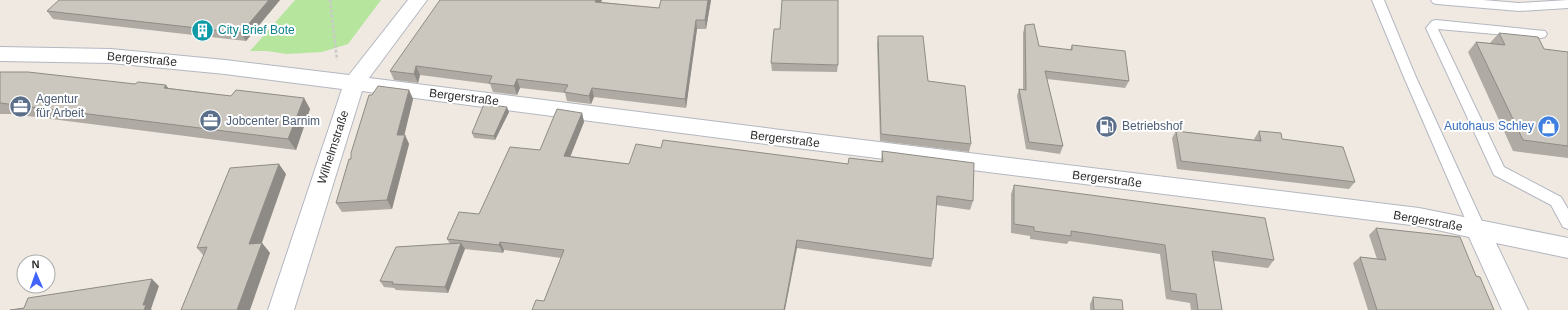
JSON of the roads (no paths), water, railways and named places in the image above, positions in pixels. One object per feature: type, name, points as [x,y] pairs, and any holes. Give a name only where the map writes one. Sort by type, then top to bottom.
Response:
[{"type":"street","name":"Wilhelmstraße","points":[[281,310],[346,82],[418,0]]},
{"type":"street","name":"Bergerstraße","points":[[0,54],[111,56],[225,67],[1419,218],[1568,248]]},
{"type":"street","points":[[1478,230],[1515,310]]},
{"type":"lane","points":[[1378,0],[1409,75],[1478,230]]},
{"type":"lane","points":[[1437,0],[1519,7],[1568,4]]},
{"type":"lane","points":[[1541,34],[1436,24],[1432,28],[1499,171],[1556,201],[1568,223]]},
{"type":"place","name":"City Brief Bote","points":[[202,30]]},
{"type":"place","name":"Agentur für Arbeit","points":[[20,106]]},
{"type":"place","name":"Jobcenter Barnim","points":[[211,121]]},
{"type":"place","name":"Betriebshof","points":[[1106,126]]},
{"type":"place","name":"Autohaus Schley","points":[[1549,126]]}]
